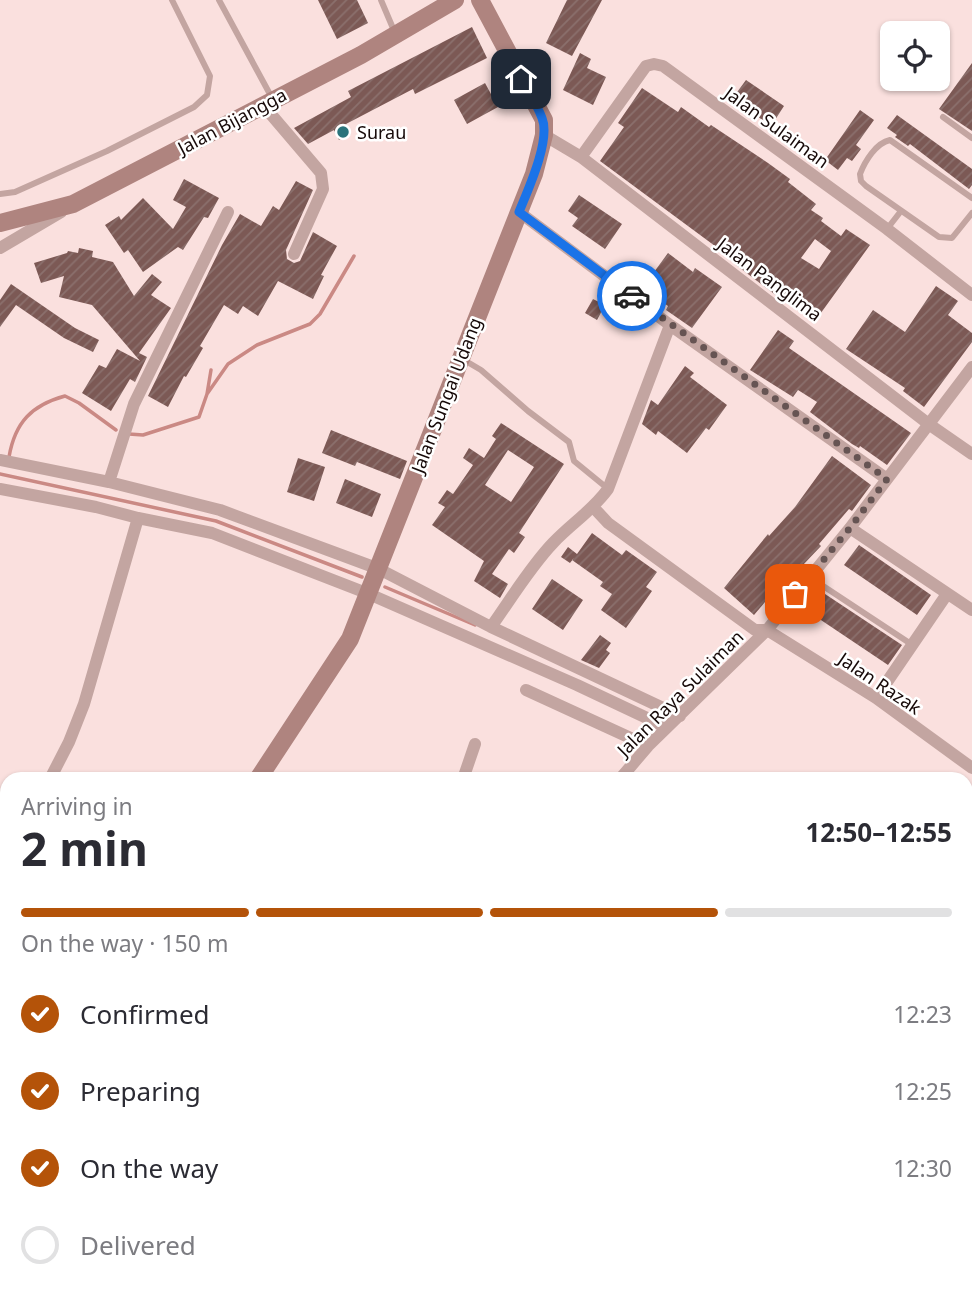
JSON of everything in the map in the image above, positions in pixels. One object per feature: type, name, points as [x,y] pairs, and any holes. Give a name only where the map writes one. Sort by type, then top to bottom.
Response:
[{"type":"street","name":"Jalan Bijangga","points":[[0,223],[73,204],[456,0]]},
{"type":"street","points":[[480,0],[544,120],[544,135]]},
{"type":"street","name":"Jalan Sulaiman","points":[[581,157],[646,66],[663,66],[887,229],[972,295]]},
{"type":"street","points":[[268,102],[321,173],[323,189],[294,254]]},
{"type":"street","name":"Jalan Panglima","points":[[544,135],[581,157],[930,425],[972,454]]},
{"type":"street","name":"Jalan Sungai Udang","points":[[263,772],[350,639],[534,174],[544,135]]},
{"type":"street","points":[[0,248],[73,204]]},
{"type":"street","points":[[109,482],[134,404],[228,212]]},
{"type":"street","points":[[519,212],[670,325],[887,479]]},
{"type":"street","points":[[491,627],[551,545],[575,521],[594,508],[608,489],[670,325]]},
{"type":"street","name":"Jalan Raya Sulaiman","points":[[626,772],[666,727],[766,630],[850,528],[972,367]]},
{"type":"street","points":[[0,460],[109,482],[220,510],[379,569],[491,627],[680,716]]},
{"type":"street","points":[[0,489],[212,533],[369,594],[666,727]]},
{"type":"street","name":"Jalan Razak","points":[[594,508],[608,523],[755,630],[766,630],[876,698],[972,768]]},
{"type":"street","points":[[54,772],[84,704],[138,518]]},
{"type":"street","points":[[850,528],[972,610]]},
{"type":"street","points":[[876,698],[947,594]]},
{"type":"street","points":[[567,709],[577,685]]},
{"type":"street","points":[[526,690],[648,746]]},
{"type":"street","points":[[465,772],[475,744]]},
{"type":"lane","points":[[0,194],[15,192],[107,151],[194,107],[207,95],[210,76],[172,0]]},
{"type":"lane","points":[[219,0],[268,102]]},
{"type":"lane","points":[[381,0],[396,34]]},
{"type":"lane","points":[[943,117],[972,138]]},
{"type":"lane","points":[[972,198],[890,140],[883,141],[860,174],[861,181],[945,240],[957,234],[972,213]]},
{"type":"lane","points":[[887,229],[901,211]]},
{"type":"lane","points":[[460,358],[481,370],[569,442],[574,461],[603,482],[608,489]]},
{"type":"lane","points":[[809,576],[911,644]]},
{"type":"building","points":[[318,0],[357,0],[368,23],[337,39]]},
{"type":"building","points":[[567,0],[602,0],[572,56],[546,43]]},
{"type":"building","points":[[472,27],[487,58],[415,94],[413,89],[346,124],[351,134],[339,140],[334,130],[308,144],[294,128],[351,97],[348,91]]},
{"type":"building","points":[[580,53],[591,59],[587,68],[606,77],[593,105],[563,90]]},
{"type":"building","points":[[972,63],[972,131],[939,109]]},
{"type":"building","points":[[746,80],[784,106],[775,120],[768,115],[764,121],[732,99]]},
{"type":"building","points":[[485,83],[498,107],[467,124],[454,100]]},
{"type":"building","points":[[642,88],[678,112],[681,107],[768,163],[790,179],[788,182],[816,204],[811,210],[823,218],[821,221],[841,236],[846,229],[870,245],[818,317],[789,295],[785,302],[736,265],[738,263],[600,161],[624,127],[618,123]],"holes":[[[815,239],[831,251],[819,269],[801,258]]]},
{"type":"building","points":[[860,110],[874,120],[856,145],[861,149],[852,161],[847,158],[838,170],[825,160]]},
{"type":"building","points":[[897,115],[972,169],[972,185],[969,189],[910,144],[908,146],[895,137],[897,135],[887,128]]},
{"type":"building","points":[[184,179],[219,198],[208,218],[204,217],[183,250],[178,247],[143,272],[128,250],[124,253],[105,225],[119,216],[121,220],[143,198],[173,229],[186,207],[173,200]]},
{"type":"building","points":[[296,181],[313,190],[286,250],[287,259],[294,263],[300,261],[313,232],[337,246],[321,275],[324,276],[313,299],[278,281],[258,316],[243,306],[238,314],[224,305],[200,346],[203,348],[168,407],[148,396],[240,214],[261,226],[273,206],[279,210]]},
{"type":"building","points":[[579,195],[622,224],[605,249],[572,226],[578,218],[568,211]]},
{"type":"building","points":[[79,248],[93,251],[92,257],[113,262],[134,296],[152,274],[162,282],[151,295],[171,308],[139,353],[147,357],[135,382],[130,379],[111,411],[82,393],[99,365],[106,368],[117,349],[140,361],[92,305],[59,297],[64,276],[41,283],[34,263],[68,251],[78,253]]},
{"type":"building","points":[[668,253],[693,272],[695,268],[722,287],[692,328],[666,310],[668,306],[643,287]]},
{"type":"building","points":[[11,284],[75,328],[99,340],[93,352],[64,338],[16,305],[0,327],[0,300]]},
{"type":"building","points":[[936,286],[958,301],[948,315],[972,333],[972,342],[924,407],[903,391],[905,388],[846,349],[873,310],[905,332]]},
{"type":"building","points":[[593,299],[605,305],[597,320],[585,313]]},
{"type":"building","points":[[778,330],[794,341],[789,348],[911,433],[887,465],[860,446],[859,448],[852,444],[810,412],[817,402],[798,390],[793,397],[750,370]]},
{"type":"building","points":[[685,366],[694,373],[690,377],[727,405],[709,430],[706,428],[687,453],[658,431],[656,435],[642,424],[651,400],[658,405]]},
{"type":"building","points":[[501,423],[564,464],[519,533],[525,537],[514,553],[509,549],[492,574],[508,584],[500,598],[474,581],[484,561],[432,525],[445,507],[438,503],[447,490],[453,494],[473,465],[463,458],[469,448],[484,458],[496,439],[492,436]],"holes":[[[508,450],[534,467],[511,502],[485,485]]]},
{"type":"building","points":[[331,430],[407,461],[400,479],[357,462],[355,466],[322,453]]},
{"type":"building","points":[[832,456],[871,485],[852,511],[849,509],[819,544],[821,546],[803,565],[806,567],[788,589],[781,583],[754,615],[724,588],[768,534],[769,536],[795,507]]},
{"type":"building","points":[[298,458],[325,467],[314,501],[287,492]]},
{"type":"building","points":[[345,479],[381,494],[372,517],[336,503]]},
{"type":"building","points":[[592,533],[622,555],[626,550],[657,572],[646,587],[652,591],[626,628],[601,610],[612,594],[600,586],[603,582],[572,560],[570,563],[561,557],[568,547],[577,554]]},
{"type":"building","points":[[859,545],[931,595],[917,615],[844,565]]},
{"type":"building","points":[[552,579],[583,600],[563,630],[532,609]]},
{"type":"building","points":[[819,590],[902,645],[888,665],[806,610]]},
{"type":"building","points":[[600,635],[611,643],[606,650],[610,653],[599,668],[581,660]]},
{"type":"waterway","points":[[207,394],[228,364],[257,345],[310,324],[320,314],[354,256]]},
{"type":"waterway","points":[[129,434],[143,435],[199,417],[211,370]]},
{"type":"waterway","points":[[9,457],[16,434],[27,417],[43,404],[65,396],[116,430]]},
{"type":"waterway","points":[[0,474],[216,521],[362,577]]},
{"type":"waterway","points":[[385,587],[475,625]]},
{"type":"way so far","points":[[632,296],[887,479],[795,594]]},
{"type":"place","name":"Surau","points":[[343,132]]},
{"type":"route","points":[[521,79],[544,120],[544,135],[534,174],[519,212],[632,296]]}]
